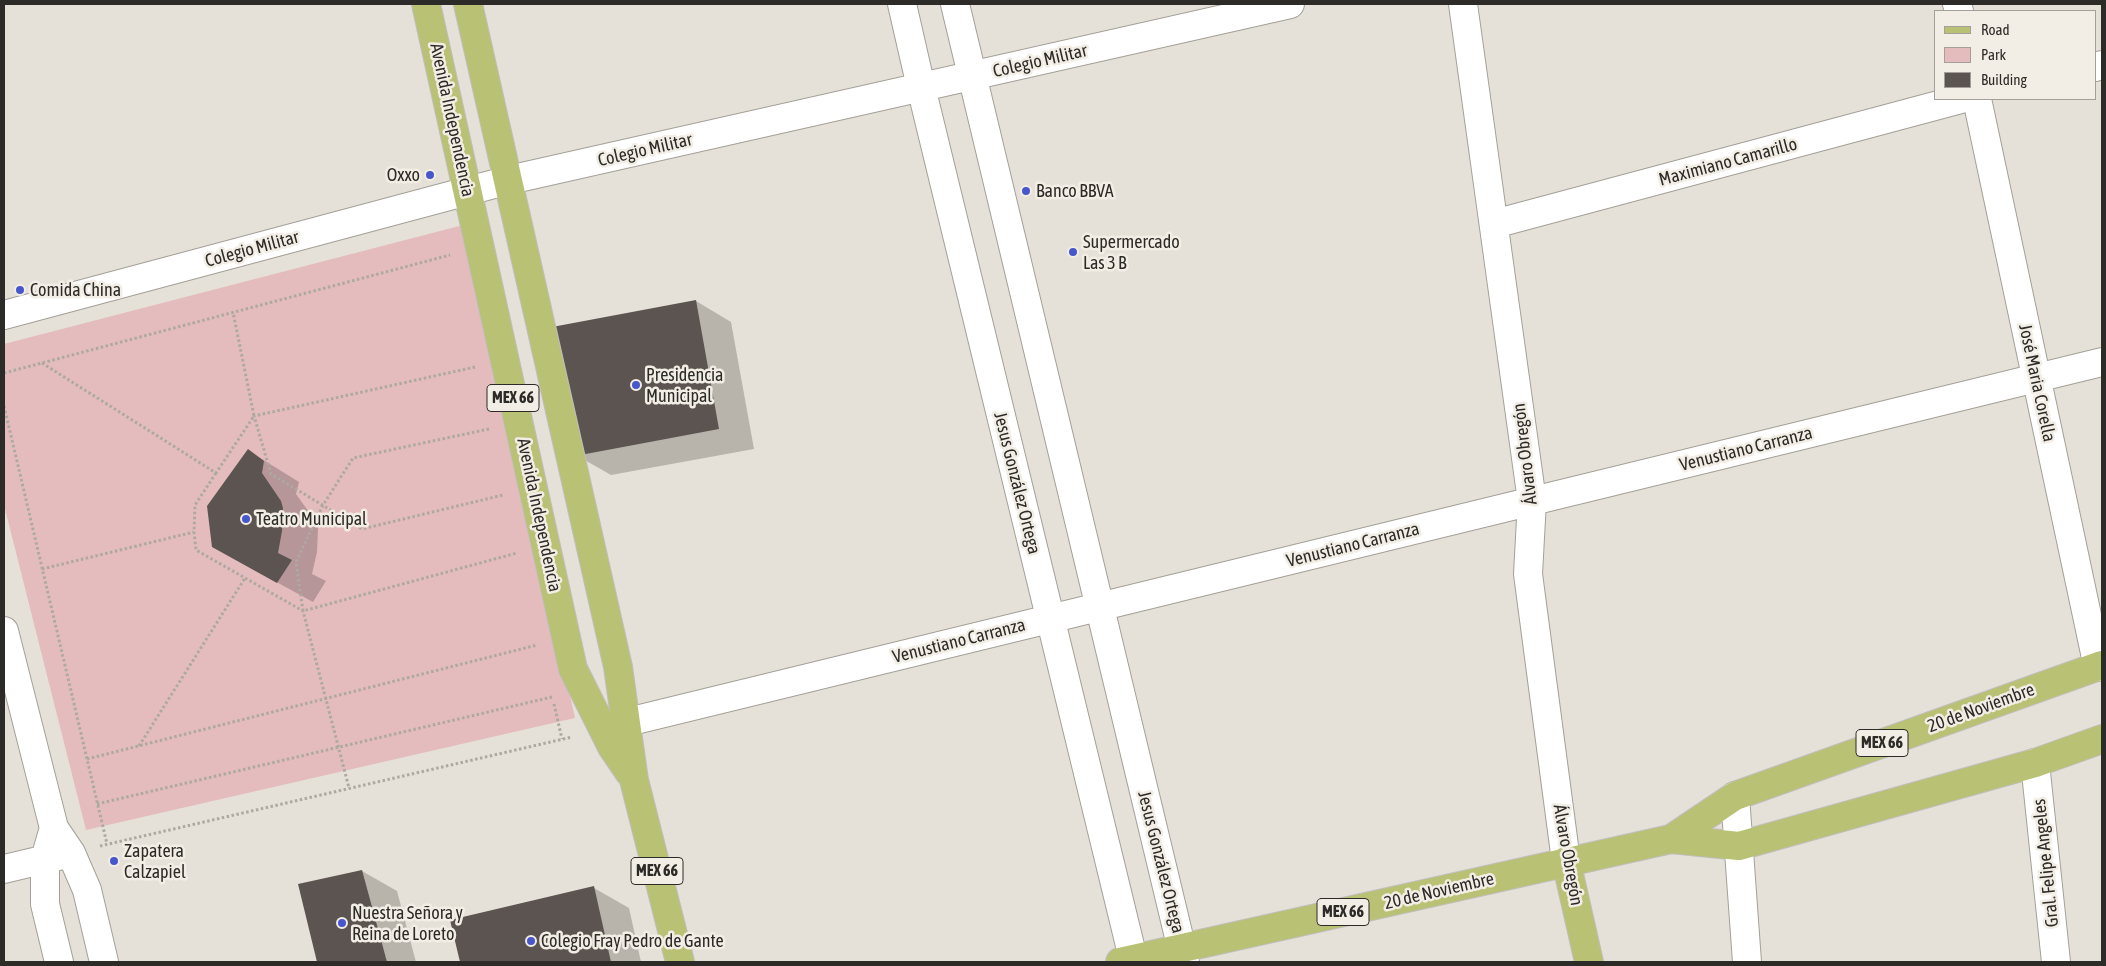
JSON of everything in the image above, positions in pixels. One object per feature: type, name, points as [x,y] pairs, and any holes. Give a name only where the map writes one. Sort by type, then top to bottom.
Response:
[{"type":"main road","name":"Avenida Independencia","points":[[426,4],[573,669],[615,726],[634,780],[680,962]]},
{"type":"main road","name":"Avenida Independencia","points":[[468,4],[618,667],[615,726]]},
{"type":"main road","name":"20 de Noviembre","points":[[1671,839],[1735,796],[2100,666]]},
{"type":"main road","name":"20 de Noviembre","points":[[1129,961],[1184,955],[1566,861],[1671,839],[1739,846],[2035,763],[2102,739]]},
{"type":"main road","name":"Álvaro Obregón","points":[[1566,861],[1590,962]]},
{"type":"street","name":"Jesus González Ortega","points":[[902,4],[1051,619],[1129,961]]},
{"type":"street","name":"Jesus González Ortega","points":[[955,4],[1184,955]]},
{"type":"street","name":"Colegio Militar","points":[[4,315],[508,180],[1290,4]]},
{"type":"street","name":"Álvaro Obregón","points":[[1464,4],[1532,501],[1528,574],[1566,861]]},
{"type":"street","name":"Maximiano Camarillo","points":[[1494,224],[1957,100]]},
{"type":"street","name":"José Maria Corella","points":[[1977,100],[2100,666]]},
{"type":"street","name":"Venustiano Carranza","points":[[615,726],[2102,362]]},
{"type":"street","points":[[4,632],[54,828],[58,856],[45,904],[59,962]]},
{"type":"street","name":"Gral. Felipe Angeles","points":[[2035,763],[2056,962]]},
{"type":"street","points":[[1735,796],[1747,962]]},
{"type":"street","points":[[4,869],[58,856]]},
{"type":"street","points":[[58,856],[87,890],[104,962]]},
{"type":"path","points":[[4,373],[453,254]]},
{"type":"path","points":[[234,312],[254,416],[271,474],[362,529],[507,494]]},
{"type":"path","points":[[41,363],[216,473]]},
{"type":"path","points":[[478,366],[254,416],[195,505],[194,532],[196,550],[303,611],[520,552]]},
{"type":"path","points":[[4,406],[107,844]]},
{"type":"path","points":[[349,788],[303,611],[296,562],[323,505],[353,458],[492,428]]},
{"type":"path","points":[[42,569],[194,532]]},
{"type":"path","points":[[138,746],[244,578]]},
{"type":"path","points":[[87,759],[540,644]]},
{"type":"path","points":[[550,688],[562,739]]},
{"type":"path","points":[[98,804],[552,697]]},
{"type":"path","points":[[58,856],[615,726]]},
{"type":"green space","points":[[467,224],[575,718],[86,830],[4,505],[4,344]]},
{"type":"building","points":[[696,300],[719,429],[575,456],[552,327]]},
{"type":"building","name":"Teatro Municipal","points":[[248,449],[264,461],[262,473],[281,501],[283,508],[282,531],[278,553],[292,560],[277,583],[212,547],[207,506]]},
{"type":"building","name":"Nuestra Señora y Reina de Loreto","points":[[362,870],[387,962],[317,962],[298,884]]},
{"type":"building","name":"Colegio Fray Pedro de Gante","points":[[594,886],[611,962],[460,962],[450,920]]},
{"type":"place","name":"Oxxo","points":[[430,175]]},
{"type":"place","name":"Banco BBVA","points":[[1026,191]]},
{"type":"place","name":"Supermercado Las 3 B","points":[[1073,252]]},
{"type":"place","name":"Comida China","points":[[20,290]]},
{"type":"place","name":"Presidencia Municipal","points":[[636,385]]},
{"type":"place","name":"Teatro Municipal","points":[[246,519]]},
{"type":"place","name":"Zapatera Calzapiel","points":[[114,861]]},
{"type":"place","name":"Nuestra Señora y Reina de Loreto","points":[[342,923]]},
{"type":"place","name":"Colegio Fray Pedro de Gante","points":[[531,941]]}]
